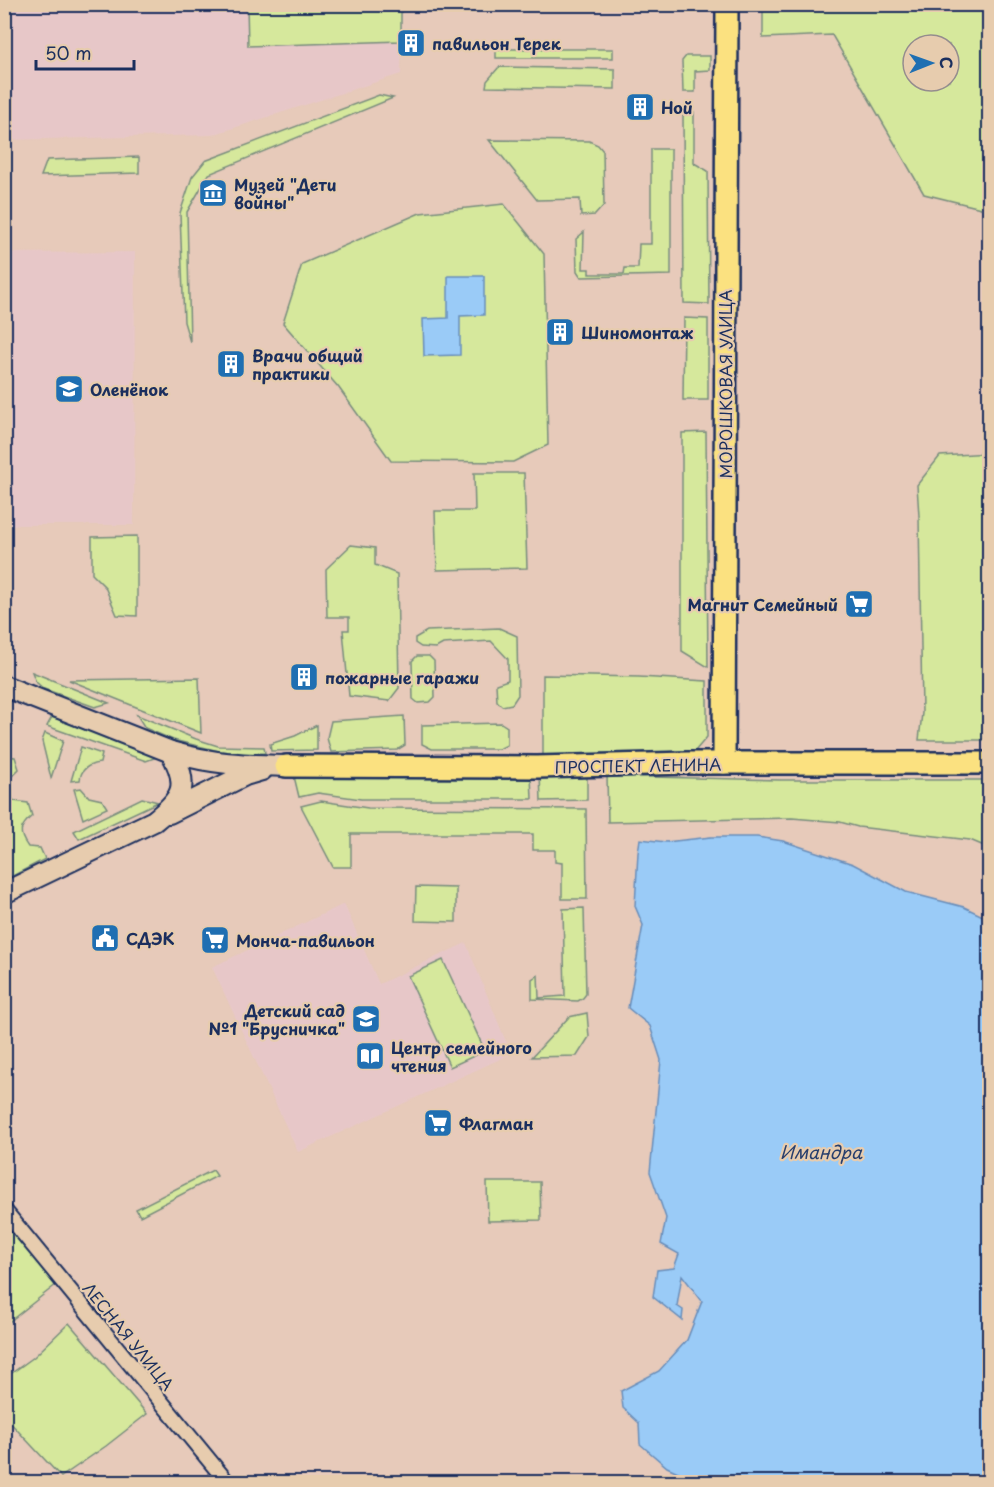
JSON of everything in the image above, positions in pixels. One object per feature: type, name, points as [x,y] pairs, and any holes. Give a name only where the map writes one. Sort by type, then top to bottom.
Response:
[{"type":"main road","name":"МОРОШКОВАЯ УЛИЦА","points":[[724,763],[727,4]]},
{"type":"main road","name":"ПРОСПЕКТ ЛЕНИНА","points":[[4,686],[171,752],[230,765],[537,767],[724,763],[990,762]]},
{"type":"main road","points":[[153,821],[180,795],[181,772],[171,752]]},
{"type":"main road","name":"ПРОСПЕКТ ЛЕНИНА","points":[[7,891],[245,775],[286,765]]},
{"type":"street","name":"ЛЕСНАЯ УЛИЦА","points":[[4,1210],[227,1482]]},
{"type":"shaded area","points":[[4,5],[402,5],[401,74],[212,135],[5,140]]},
{"type":"shaded area","name":"Оленёнок","points":[[135,252],[134,525],[5,525],[5,253]]},
{"type":"shaded area","name":"Детский сад №1 \"Брусничка\"","points":[[344,904],[379,984],[466,943],[511,1054],[298,1152],[212,967]]},
{"type":"green space","points":[[247,5],[401,5],[401,41],[248,46]]},
{"type":"green space","points":[[763,5],[989,5],[989,210],[924,194],[832,35],[763,38]]},
{"type":"green space","points":[[496,49],[613,49],[613,58],[496,58]]},
{"type":"green space","points":[[686,56],[710,56],[710,70],[695,71],[695,92],[683,92],[682,61]]},
{"type":"green space","points":[[499,67],[615,69],[615,89],[486,87],[487,81]]},
{"type":"green space","points":[[379,95],[393,98],[209,174],[187,212],[190,342],[184,322],[180,213],[192,177],[205,161]]},
{"type":"green space","points":[[683,111],[694,112],[694,163],[708,171],[709,304],[684,303]]},
{"type":"green space","points":[[489,140],[589,141],[598,145],[603,151],[604,205],[595,215],[581,216],[580,199],[537,200]]},
{"type":"green space","points":[[651,149],[671,149],[671,275],[581,277],[577,271],[576,239],[584,232],[583,269],[589,269],[589,274],[624,274],[625,268],[638,268],[639,244],[651,244]]},
{"type":"green space","points":[[139,157],[139,173],[41,176],[47,160]]},
{"type":"green space","points":[[504,204],[544,254],[548,445],[513,462],[391,461],[339,388],[283,323],[302,264],[420,213]]},
{"type":"green space","points":[[684,318],[708,319],[708,400],[683,400]]},
{"type":"green space","points":[[706,432],[708,667],[682,651],[682,433]]},
{"type":"green space","points":[[989,453],[989,740],[919,740],[922,713],[917,485],[940,456]]},
{"type":"green space","points":[[474,473],[524,473],[527,568],[437,570],[435,511],[475,511]]},
{"type":"green space","points":[[137,536],[137,616],[117,615],[105,587],[92,574],[92,537]]},
{"type":"green space","points":[[351,545],[375,548],[375,565],[397,574],[399,688],[389,701],[349,696],[343,630],[349,630],[349,617],[327,617],[326,569]]},
{"type":"green space","points":[[499,628],[517,636],[518,695],[512,704],[502,706],[497,701],[496,684],[508,680],[508,659],[491,641],[443,644],[436,648],[421,647],[415,643],[415,638],[427,631]]},
{"type":"green space","points":[[417,656],[429,656],[434,661],[435,697],[430,702],[418,703],[413,699],[412,661]]},
{"type":"green space","points":[[32,672],[109,703],[95,707],[44,689],[36,682]]},
{"type":"green space","points":[[543,675],[707,681],[707,737],[695,751],[543,756]]},
{"type":"green space","points":[[199,678],[201,733],[69,680]]},
{"type":"green space","points":[[137,715],[218,746],[264,747],[265,753],[243,754],[219,751],[173,740],[145,728]]},
{"type":"green space","points":[[404,716],[405,745],[397,750],[331,752],[327,738],[331,721]]},
{"type":"green space","points":[[52,717],[157,757],[146,761],[47,726]]},
{"type":"green space","points":[[501,723],[507,727],[507,745],[499,749],[432,749],[422,744],[422,725]]},
{"type":"green space","points":[[317,725],[317,750],[271,751],[270,744],[295,736]]},
{"type":"green space","points":[[45,733],[63,741],[51,778],[42,741]]},
{"type":"green space","points":[[81,747],[102,754],[100,763],[86,768],[80,780],[71,781]]},
{"type":"green space","points":[[5,756],[15,757],[19,769],[7,781],[8,792],[14,801],[28,803],[32,816],[22,827],[21,834],[28,847],[40,848],[45,859],[5,880]]},
{"type":"green space","points":[[293,772],[531,775],[532,799],[361,799],[318,793],[299,797]]},
{"type":"green space","points":[[540,773],[587,773],[587,800],[541,801]]},
{"type":"green space","points":[[607,776],[780,780],[989,780],[989,848],[970,840],[858,827],[840,822],[792,818],[608,822]]},
{"type":"green space","points":[[81,788],[89,797],[102,800],[107,808],[83,819],[74,789]]},
{"type":"green space","points":[[142,798],[158,802],[79,839],[74,831]]},
{"type":"green space","points":[[321,801],[368,808],[586,809],[587,899],[562,899],[562,863],[555,862],[555,850],[533,850],[533,834],[351,834],[351,867],[333,867],[301,806]]},
{"type":"green space","points":[[416,887],[456,888],[456,922],[415,921]]},
{"type":"green space","points":[[584,908],[586,994],[578,1001],[532,999],[532,979],[538,975],[539,998],[565,996],[563,909]]},
{"type":"green space","points":[[443,960],[485,1051],[450,1067],[408,976]]},
{"type":"green space","points":[[587,1013],[589,1037],[577,1056],[532,1057],[569,1017]]},
{"type":"green space","points":[[213,1170],[217,1176],[140,1216],[136,1209]]},
{"type":"green space","points":[[487,1182],[540,1182],[541,1220],[488,1221]]},
{"type":"green space","points":[[4,1223],[57,1284],[5,1325],[4,1325]]},
{"type":"green space","points":[[69,1323],[147,1414],[61,1477],[5,1417],[5,1378],[34,1357]]},
{"type":"water","points":[[448,276],[484,276],[484,315],[460,316],[460,355],[424,356],[423,319],[448,318]]},
{"type":"water","name":"Имандра","points":[[711,837],[757,837],[783,841],[853,864],[906,892],[964,907],[989,919],[989,1482],[700,1482],[667,1467],[640,1444],[639,1423],[623,1408],[621,1391],[659,1371],[687,1340],[702,1301],[682,1275],[677,1306],[683,1310],[682,1320],[653,1297],[657,1270],[674,1268],[679,1254],[661,1244],[666,1218],[650,1172],[661,1060],[650,1026],[628,1008],[643,925],[635,906],[640,839],[666,842]]},
{"type":"place","name":"павильон Терек","points":[[411,43]]},
{"type":"place","name":"Ной","points":[[640,107]]},
{"type":"place","name":"Музей \"Дети войны\"","points":[[213,193]]},
{"type":"place","name":"Шиномонтаж","points":[[560,332]]},
{"type":"place","name":"Врачи общий практики","points":[[231,364]]},
{"type":"place","name":"Оленёнок","points":[[69,389]]},
{"type":"place","name":"Магнит Семейный","points":[[859,604]]},
{"type":"place","name":"пожарные гаражи","points":[[304,677]]},
{"type":"place","name":"СДЭК","points":[[105,938]]},
{"type":"place","name":"Монча-павильон","points":[[215,940]]},
{"type":"place","name":"Детский сад №1 \"Брусничка\"","points":[[366,1019]]},
{"type":"place","name":"Центр семейного чтения","points":[[370,1056]]},
{"type":"place","name":"Флагман","points":[[438,1123]]}]
